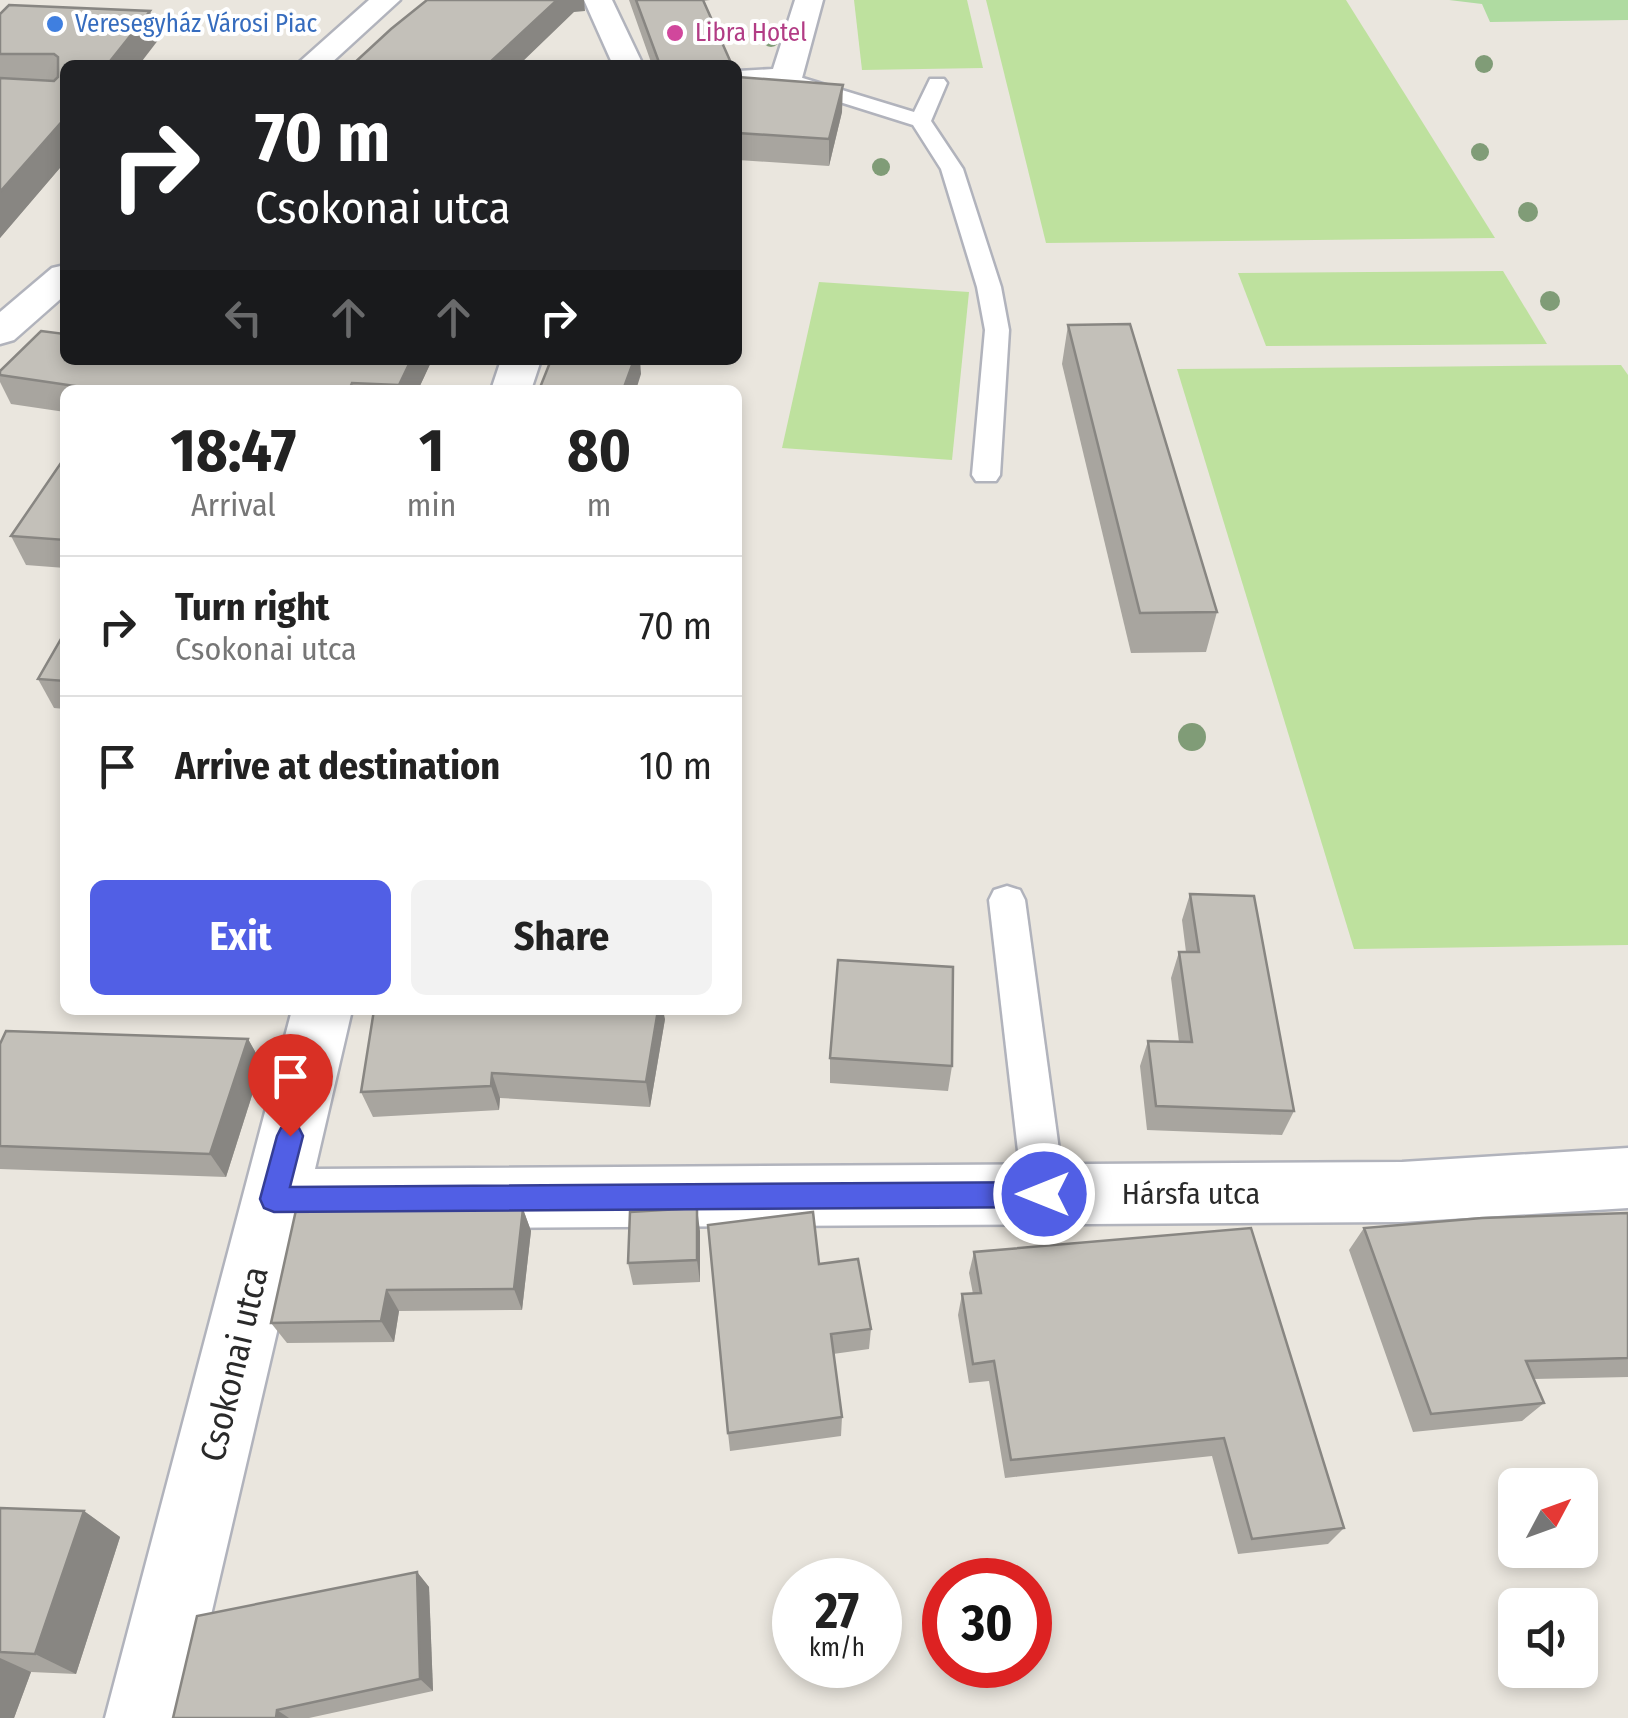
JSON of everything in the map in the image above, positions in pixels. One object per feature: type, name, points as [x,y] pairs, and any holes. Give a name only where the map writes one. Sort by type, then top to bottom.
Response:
[{"type":"street","points":[[317,60],[386,0]]},
{"type":"street","points":[[598,0],[626,60]]},
{"type":"street","points":[[742,80],[786,78],[808,0]]},
{"type":"street","points":[[0,332],[60,280]]},
{"type":"street","name":"Csokonai utca","points":[[146,1718],[321,1015]]},
{"type":"street","name":"Hársfa utca","points":[[274,1199],[1402,1192],[1628,1178]]},
{"type":"lane","points":[[786,78],[921,121],[952,169],[990,287],[997,330],[986,476]]},
{"type":"lane","points":[[921,121],[937,83]]},
{"type":"lane","points":[[1007,900],[1044,1194]]},
{"type":"green space","points":[[854,0],[967,0],[983,68],[862,70]]},
{"type":"green space","points":[[986,0],[1346,0],[1495,238],[1046,243]]},
{"type":"green space","points":[[1449,0],[1628,0],[1628,20],[1490,22],[1482,4]]},
{"type":"green space","points":[[1503,271],[1547,344],[1266,346],[1238,273]]},
{"type":"green space","points":[[819,282],[969,292],[952,460],[782,448]]},
{"type":"green space","points":[[1621,365],[1628,375],[1628,945],[1354,949],[1177,369]]},
{"type":"building","points":[[427,0],[557,0],[492,60],[357,60]]},
{"type":"building","name":"Libra Hotel","points":[[636,0],[703,0],[730,60],[658,60]]},
{"type":"building","points":[[9,5],[150,11],[111,60],[60,60],[60,124],[0,192],[0,78],[54,81],[58,77],[58,57],[0,54],[0,14]]},
{"type":"building","points":[[742,77],[843,85],[829,139],[742,133]]},
{"type":"building","points":[[1130,324],[1217,612],[1140,613],[1068,325]]},
{"type":"building","points":[[41,331],[60,333],[60,365],[409,365],[399,385],[68,385],[0,375]]},
{"type":"building","points":[[549,365],[632,365],[625,385],[541,385]]},
{"type":"building","points":[[60,464],[60,540],[11,536]]},
{"type":"building","points":[[60,641],[60,681],[38,679]]},
{"type":"building","points":[[1190,894],[1254,896],[1294,1111],[1156,1106],[1148,1041],[1192,1042],[1179,952],[1199,952]]},
{"type":"building","points":[[838,960],[953,967],[952,1066],[830,1058]]},
{"type":"building","points":[[373,1015],[657,1015],[646,1082],[492,1073],[491,1086],[361,1092]]},
{"type":"building","points":[[6,1031],[248,1039],[210,1154],[0,1146],[0,1044]]},
{"type":"building","points":[[697,1208],[697,1260],[628,1263],[630,1212]]},
{"type":"building","points":[[523,1209],[514,1289],[387,1290],[381,1321],[271,1323],[296,1210]]},
{"type":"building","points":[[813,1212],[819,1264],[858,1259],[871,1329],[831,1334],[842,1417],[728,1433],[708,1225]]},
{"type":"building","points":[[1628,1213],[1628,1358],[1526,1361],[1544,1403],[1431,1414],[1364,1228],[1482,1218]]},
{"type":"building","points":[[1251,1228],[1344,1528],[1252,1539],[1224,1438],[1011,1460],[994,1361],[973,1364],[962,1294],[981,1293],[974,1252]]},
{"type":"building","points":[[0,1508],[84,1511],[35,1654],[0,1652]]},
{"type":"building","points":[[417,1572],[420,1679],[277,1710],[276,1718],[173,1718],[197,1616]]},
{"type":"place","name":"Veresegyház Városi Piac","points":[[55,24]]},
{"type":"place","name":"Libra Hotel","points":[[675,33]]},
{"type":"route","points":[[290,1136],[274,1199],[1044,1194]]}]
